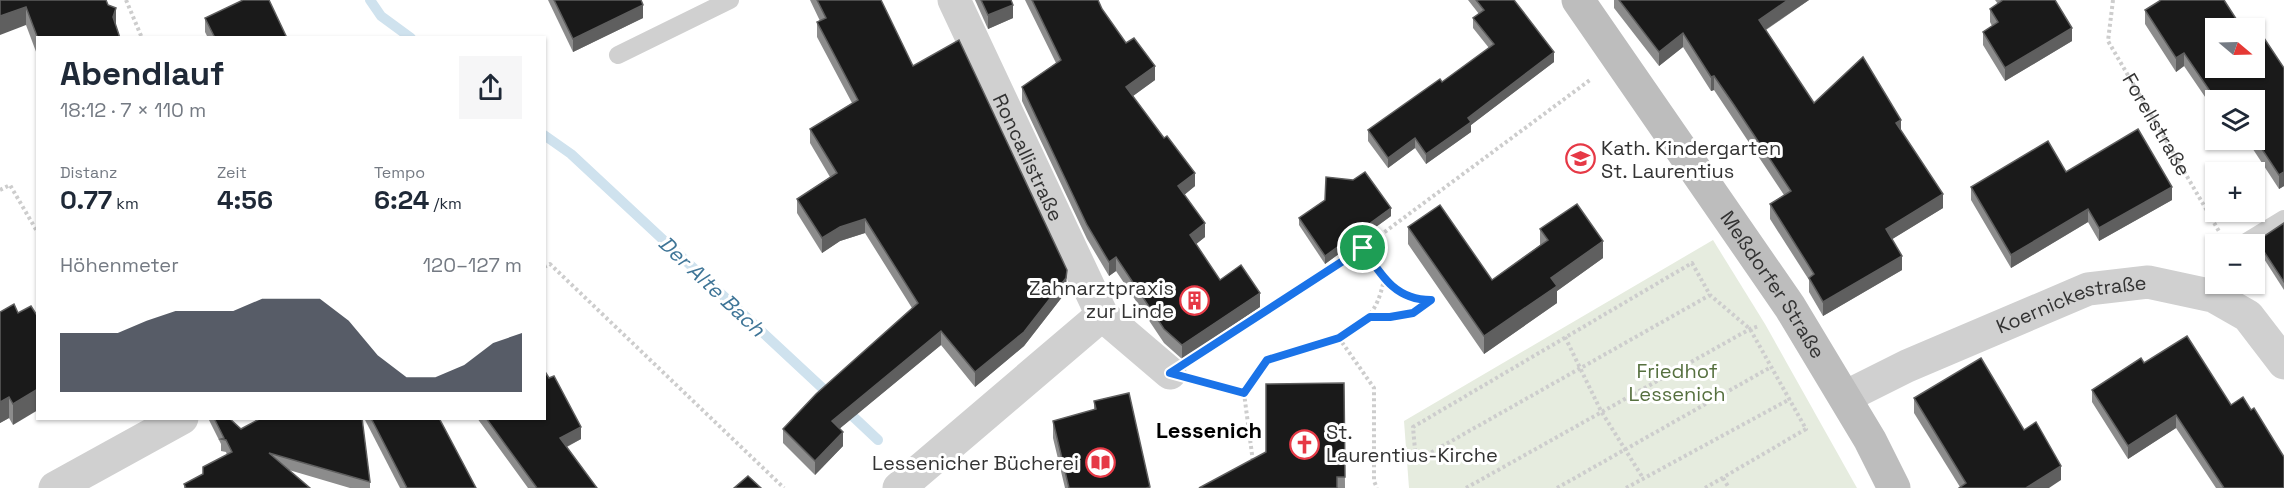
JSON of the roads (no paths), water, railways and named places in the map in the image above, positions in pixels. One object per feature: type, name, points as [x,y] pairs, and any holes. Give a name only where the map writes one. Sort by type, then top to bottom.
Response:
[{"type":"street","name":"Roncallistraße","points":[[954,0],[1102,315],[1170,373]]},
{"type":"street","name":"Meßdorfer Straße","points":[[1578,0],[1790,307],[1870,440],[1894,488]]},
{"type":"street","name":"Koernickestraße","points":[[1845,397],[1907,366],[2088,289],[2148,282],[2205,289]]},
{"type":"street","name":"Koernickestraße","points":[[2220,294],[2248,316],[2284,363]]},
{"type":"street","points":[[899,488],[1102,315]]},
{"type":"street","points":[[55,488],[178,420]]},
{"type":"lane","points":[[618,55],[730,0]]},
{"type":"lane","points":[[2259,234],[2284,219]]},
{"type":"waterway","name":"Der Alte Bach","points":[[370,0],[381,16],[408,36]]},
{"type":"waterway","name":"Der Alte Bach","points":[[546,136],[571,154],[832,397]]},
{"type":"waterway","name":"Der Alte Bach","points":[[844,408],[878,440]]},
{"type":"place","name":"Kath. Kindergarten St. Laurentius","points":[[1580,159]]},
{"type":"place","name":"Zahnarztpraxis zur Linde","points":[[1195,300]]},
{"type":"place","name":"St. Laurentius-Kirche","points":[[1305,444]]},
{"type":"place","name":"Lessenicher Bücherei","points":[[1100,463]]},
{"type":"district","name":"Lessenich","points":[[1209,430]]},
{"type":"park label","name":"Friedhof Lessenich","points":[[1677,382]]}]
